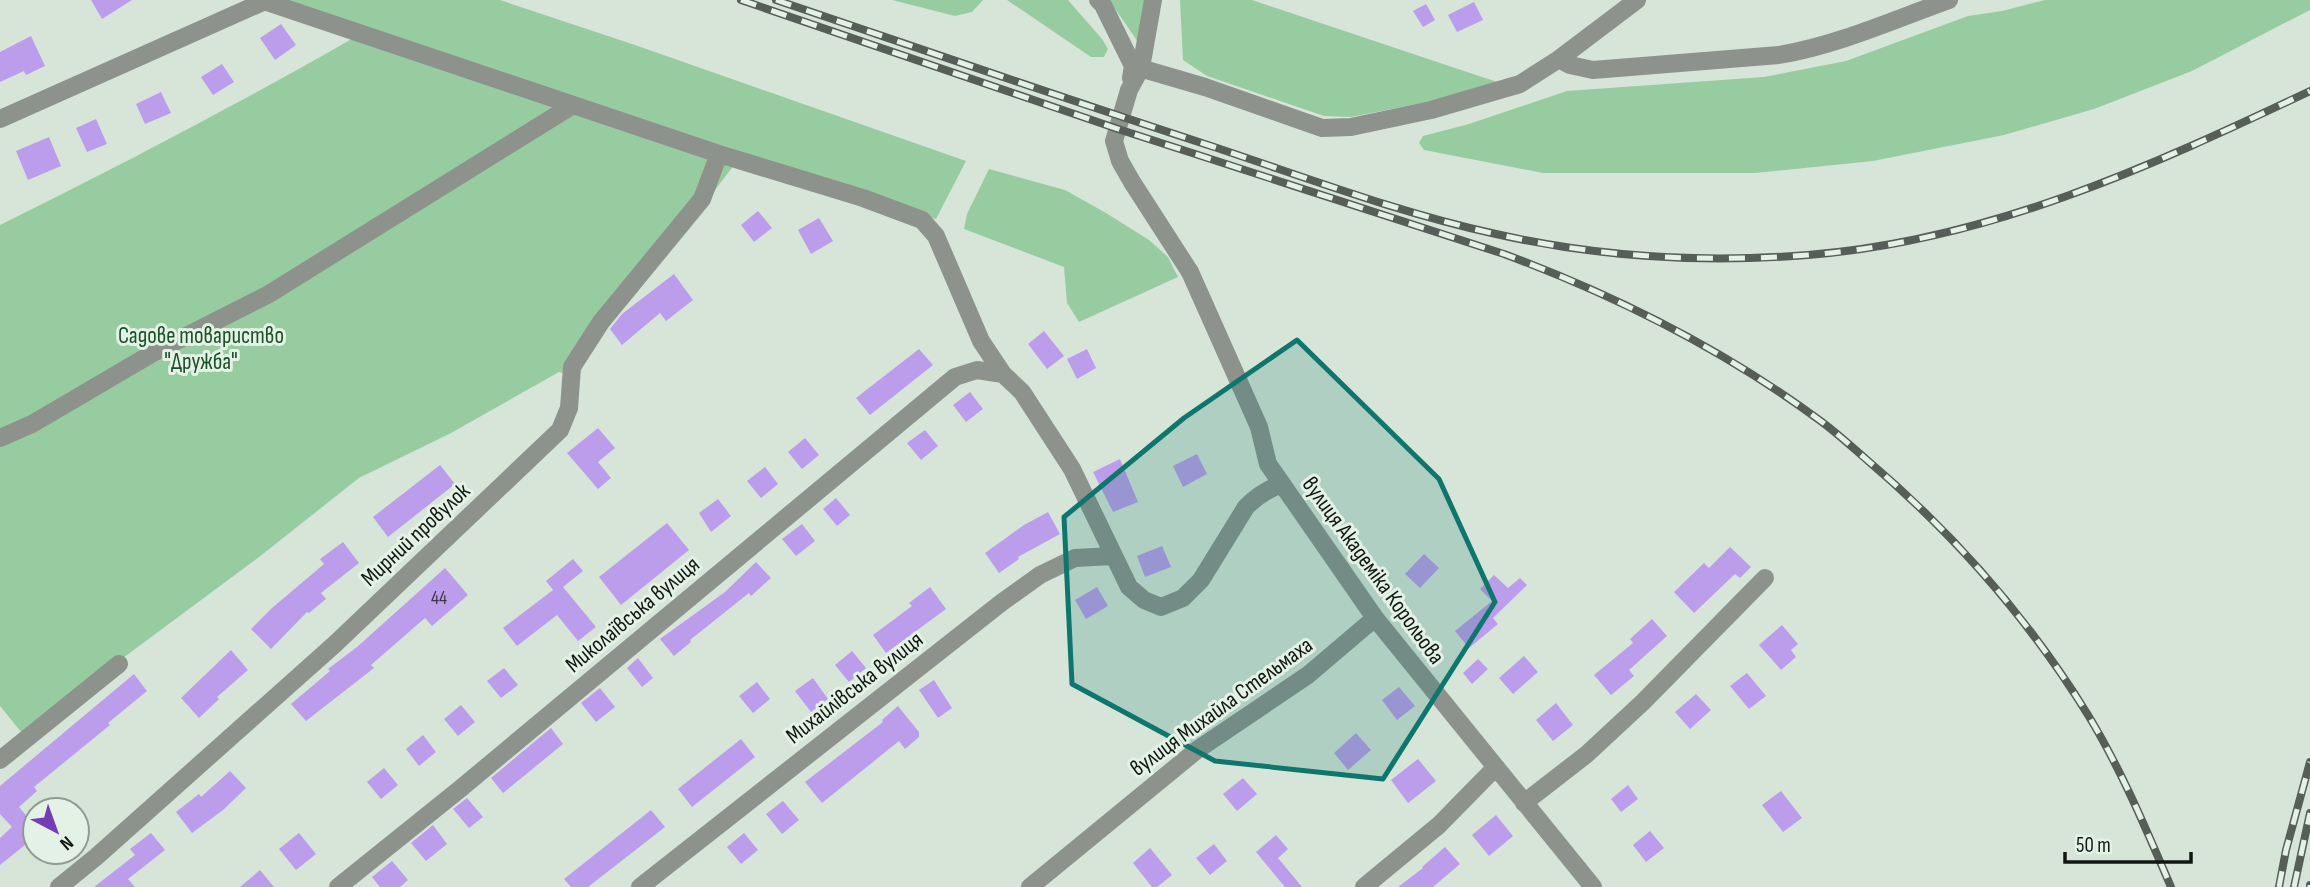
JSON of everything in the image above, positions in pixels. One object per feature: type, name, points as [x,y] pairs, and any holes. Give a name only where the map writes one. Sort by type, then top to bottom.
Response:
[{"type":"street","points":[[1098,0],[1137,67],[1205,87],[1322,128],[1351,127],[1431,110],[1520,84],[1559,59],[1637,0]]},
{"type":"street","points":[[1153,0],[1137,67],[1114,141],[1120,161],[1190,272],[1259,427],[1268,464],[1282,484]]},
{"type":"street","points":[[1559,59],[1570,65],[1592,70],[1779,55],[1870,30],[1949,0]]},
{"type":"street","points":[[0,119],[263,1]]},
{"type":"street","name":"вулиця Академіка Корольова","points":[[263,1],[719,154],[863,198],[922,220],[936,236],[981,341],[1003,374],[1022,392],[1072,469],[1129,587],[1144,600],[1161,607],[1182,598],[1201,580],[1246,507],[1269,488],[1282,484],[1375,618],[1592,887]]},
{"type":"street","points":[[0,438],[32,424],[153,353],[269,295],[573,105]]},
{"type":"street","name":"Мирний провулок","points":[[59,887],[96,858],[335,644],[560,430],[569,408],[572,367],[601,322],[702,199],[719,154]]},
{"type":"street","name":"Миколаївська вулиця","points":[[340,886],[955,377],[977,370],[1003,374]]},
{"type":"street","name":"Михайлівська вулиця","points":[[640,887],[990,611],[1040,575],[1075,558],[1113,556]]},
{"type":"street","points":[[1524,803],[1596,745],[1765,578]]},
{"type":"street","name":"вулиця Михайла Стельмаха","points":[[1030,887],[1197,750],[1308,675],[1375,618]]},
{"type":"street","points":[[0,760],[119,664]]},
{"type":"street","points":[[1364,887],[1440,825],[1495,768]]},
{"type":"highlighted area","points":[[1297,340],[1439,479],[1495,602],[1383,779],[1215,761],[1072,684],[1064,517],[1184,418]]},
{"type":"green space","name":"Садове товариство \"Дружба\"","points":[[286,0],[500,0],[966,161],[936,219],[741,156],[638,291],[603,320],[567,374],[559,372],[451,433],[359,478],[259,557],[22,733],[0,706],[0,225],[186,130],[369,29]]},
{"type":"green space","points":[[892,0],[983,0],[972,12],[955,16]]},
{"type":"green space","points":[[1007,0],[1068,0],[1102,39],[1108,49],[1104,57],[1091,57]]},
{"type":"green space","points":[[1109,0],[1153,0],[1138,42]]},
{"type":"green space","points":[[1180,0],[1252,0],[1497,82],[1427,102],[1351,117],[1324,116],[1207,76],[1183,60]]},
{"type":"green space","points":[[2045,0],[2310,0],[2310,10],[2192,71],[2094,109],[2004,135],[1873,161],[1755,173],[1543,173],[1424,150],[1419,143],[1423,136],[1469,124],[1567,91],[1764,77],[1846,61],[1968,16]]},
{"type":"green space","points":[[989,169],[1065,190],[1106,213],[1149,240],[1168,257],[1178,277],[1079,322],[1067,303],[1064,267],[964,229],[967,214]]},
{"type":"building","points":[[91,0],[132,0],[102,19]]},
{"type":"building","points":[[1474,2],[1483,20],[1457,32],[1448,15]]},
{"type":"building","points":[[1426,4],[1435,20],[1423,27],[1413,11]]},
{"type":"building","points":[[281,24],[296,45],[275,60],[260,38]]},
{"type":"building","points":[[31,36],[45,66],[26,75],[24,71],[0,82],[0,52]]},
{"type":"building","points":[[222,64],[234,82],[213,95],[201,77]]},
{"type":"building","points":[[161,92],[171,113],[145,124],[136,104]]},
{"type":"building","points":[[96,119],[107,144],[87,152],[76,128]]},
{"type":"building","points":[[49,137],[61,166],[28,180],[16,151]]},
{"type":"building","points":[[758,211],[772,228],[754,242],[741,225]]},
{"type":"building","points":[[819,218],[833,241],[811,254],[798,230]]},
{"type":"building","points":[[674,274],[693,300],[666,321],[660,313],[622,345],[610,329],[622,314]]},
{"type":"building","points":[[1044,331],[1064,356],[1047,369],[1028,344]]},
{"type":"building","points":[[919,349],[933,365],[870,415],[856,398]]},
{"type":"building","points":[[1087,349],[1096,368],[1077,379],[1067,359]]},
{"type":"building","points":[[970,392],[983,409],[966,422],[953,405]]},
{"type":"building","points":[[598,428],[615,448],[598,462],[611,478],[598,489],[567,453]]},
{"type":"building","points":[[925,430],[938,446],[921,460],[907,443]]},
{"type":"building","points":[[805,438],[819,455],[802,469],[788,452]]},
{"type":"building","points":[[1197,454],[1207,474],[1183,487],[1173,466]]},
{"type":"building","points":[[1120,459],[1138,502],[1113,512],[1093,472]]},
{"type":"building","points":[[440,465],[455,484],[388,537],[373,517]]},
{"type":"building","points":[[765,467],[778,484],[761,498],[747,481]]},
{"type":"building","points":[[836,498],[850,515],[837,526],[823,509]]},
{"type":"building","points":[[718,499],[731,516],[711,532],[699,513]]},
{"type":"building","points":[[1048,512],[1060,534],[1018,557],[1019,559],[999,573],[985,553],[1024,525]]},
{"type":"building","points":[[667,523],[689,550],[621,605],[599,577]]},
{"type":"building","points":[[802,524],[815,541],[796,556],[782,539]]},
{"type":"building","points":[[343,542],[359,563],[321,593],[326,599],[307,612],[271,649],[251,629],[324,564],[320,559]]},
{"type":"building","points":[[1162,546],[1171,567],[1145,577],[1137,556]]},
{"type":"building","points":[[1730,547],[1751,567],[1740,578],[1735,574],[1694,613],[1674,592],[1704,563],[1709,568]]},
{"type":"building","points":[[1424,554],[1439,568],[1420,588],[1405,574]]},
{"type":"building","points":[[573,559],[583,571],[563,587],[596,627],[578,641],[557,615],[517,646],[503,628],[553,590],[546,581]]},
{"type":"building","points":[[756,562],[771,578],[751,596],[749,593],[690,640],[691,642],[674,656],[660,639],[725,592]]},
{"type":"building","points":[[445,568],[468,595],[432,626],[425,618],[371,665],[374,668],[306,721],[291,704]]},
{"type":"building","points":[[1494,575],[1508,588],[1520,578],[1527,585],[1493,618],[1498,624],[1469,648],[1455,631],[1492,601],[1480,589]]},
{"type":"building","points":[[930,587],[946,609],[886,653],[873,635],[912,606],[909,603]]},
{"type":"building","points":[[1097,587],[1108,606],[1086,619],[1075,600]]},
{"type":"building","points":[[1652,619],[1667,636],[1629,670],[1634,676],[1611,695],[1594,675],[1633,643],[1630,639]]},
{"type":"building","points":[[1782,625],[1798,644],[1791,650],[1796,657],[1781,670],[1759,645]]},
{"type":"building","points":[[231,650],[248,670],[217,697],[219,699],[199,718],[181,698]]},
{"type":"building","points":[[852,651],[866,668],[849,682],[835,665]]},
{"type":"building","points":[[1524,656],[1538,672],[1513,694],[1499,678]]},
{"type":"building","points":[[638,658],[653,678],[642,687],[627,668]]},
{"type":"building","points":[[1478,659],[1488,669],[1472,684],[1463,673]]},
{"type":"building","points":[[504,668],[518,685],[501,698],[487,681]]},
{"type":"building","points":[[1747,673],[1766,696],[1749,709],[1730,686]]},
{"type":"building","points":[[134,674],[147,691],[34,787],[37,791],[31,796],[21,796],[21,848],[0,865],[0,838],[12,827],[0,814],[0,786]]},
{"type":"building","points":[[813,678],[828,699],[811,712],[795,691]]},
{"type":"building","points":[[934,680],[952,708],[938,718],[919,690]]},
{"type":"building","points":[[757,682],[770,699],[753,713],[739,696]]},
{"type":"building","points":[[1399,687],[1415,706],[1397,720],[1382,700]]},
{"type":"building","points":[[600,688],[615,707],[596,722],[581,703]]},
{"type":"building","points":[[1696,694],[1711,710],[1690,729],[1675,712]]},
{"type":"building","points":[[1556,703],[1573,725],[1553,741],[1536,720]]},
{"type":"building","points":[[461,705],[475,722],[458,736],[444,719]]},
{"type":"building","points":[[898,706],[919,732],[919,737],[905,749],[899,741],[822,803],[805,782],[883,722]]},
{"type":"building","points":[[551,728],[563,744],[503,793],[491,778]]},
{"type":"building","points":[[1356,733],[1371,750],[1348,770],[1334,753]]},
{"type":"building","points":[[423,735],[436,752],[419,766],[406,749]]},
{"type":"building","points":[[741,739],[755,757],[692,807],[678,789]]},
{"type":"building","points":[[1418,759],[1436,781],[1408,803],[1391,780]]},
{"type":"building","points":[[384,768],[398,785],[381,799],[367,782]]},
{"type":"building","points":[[230,771],[246,788],[223,810],[192,833],[176,812],[199,794],[201,797]]},
{"type":"building","points":[[1243,778],[1257,794],[1237,811],[1223,794]]},
{"type":"building","points":[[1628,785],[1638,799],[1621,812],[1611,799]]},
{"type":"building","points":[[1781,791],[1802,818],[1783,832],[1762,805]]},
{"type":"building","points":[[467,798],[483,817],[469,828],[453,809]]},
{"type":"building","points":[[783,801],[799,820],[782,834],[766,814]]},
{"type":"building","points":[[651,810],[665,827],[588,887],[571,887],[564,879]]},
{"type":"building","points":[[1496,815],[1513,836],[1489,856],[1472,835]]},
{"type":"building","points":[[433,825],[447,844],[426,861],[411,843]]},
{"type":"building","points":[[1650,831],[1664,848],[1646,862],[1633,845]]},
{"type":"building","points":[[151,833],[165,850],[128,879],[135,887],[94,887],[135,855],[130,849]]},
{"type":"building","points":[[299,833],[316,854],[296,870],[279,849]]},
{"type":"building","points":[[744,833],[758,850],[741,864],[727,847]]},
{"type":"building","points":[[1276,835],[1288,849],[1278,858],[1302,887],[1285,887],[1256,852]]},
{"type":"building","points":[[1214,844],[1227,861],[1210,875],[1196,858]]},
{"type":"building","points":[[1445,847],[1460,864],[1433,887],[1398,887],[1423,868]]},
{"type":"building","points":[[1150,848],[1172,875],[1157,887],[1152,887],[1133,863]]},
{"type":"building","points":[[392,861],[408,880],[400,887],[380,887],[372,877]]},
{"type":"building","points":[[260,870],[274,887],[240,887]]},
{"type":"railway","points":[[741,0],[1118,129],[1504,254],[1629,307],[1748,372],[1828,427],[1899,488],[1987,578],[2040,644],[2088,715],[2111,756],[2171,887]]},
{"type":"railway","points":[[776,0],[1424,216],[1534,242],[1651,256],[1730,258],[1808,255],[1874,247],[1939,234],[2003,217],[2128,173],[2310,91]]},
{"type":"railway","points":[[2279,887],[2286,850],[2310,762]]},
{"type":"railway","points":[[2294,887],[2310,813]]}]
